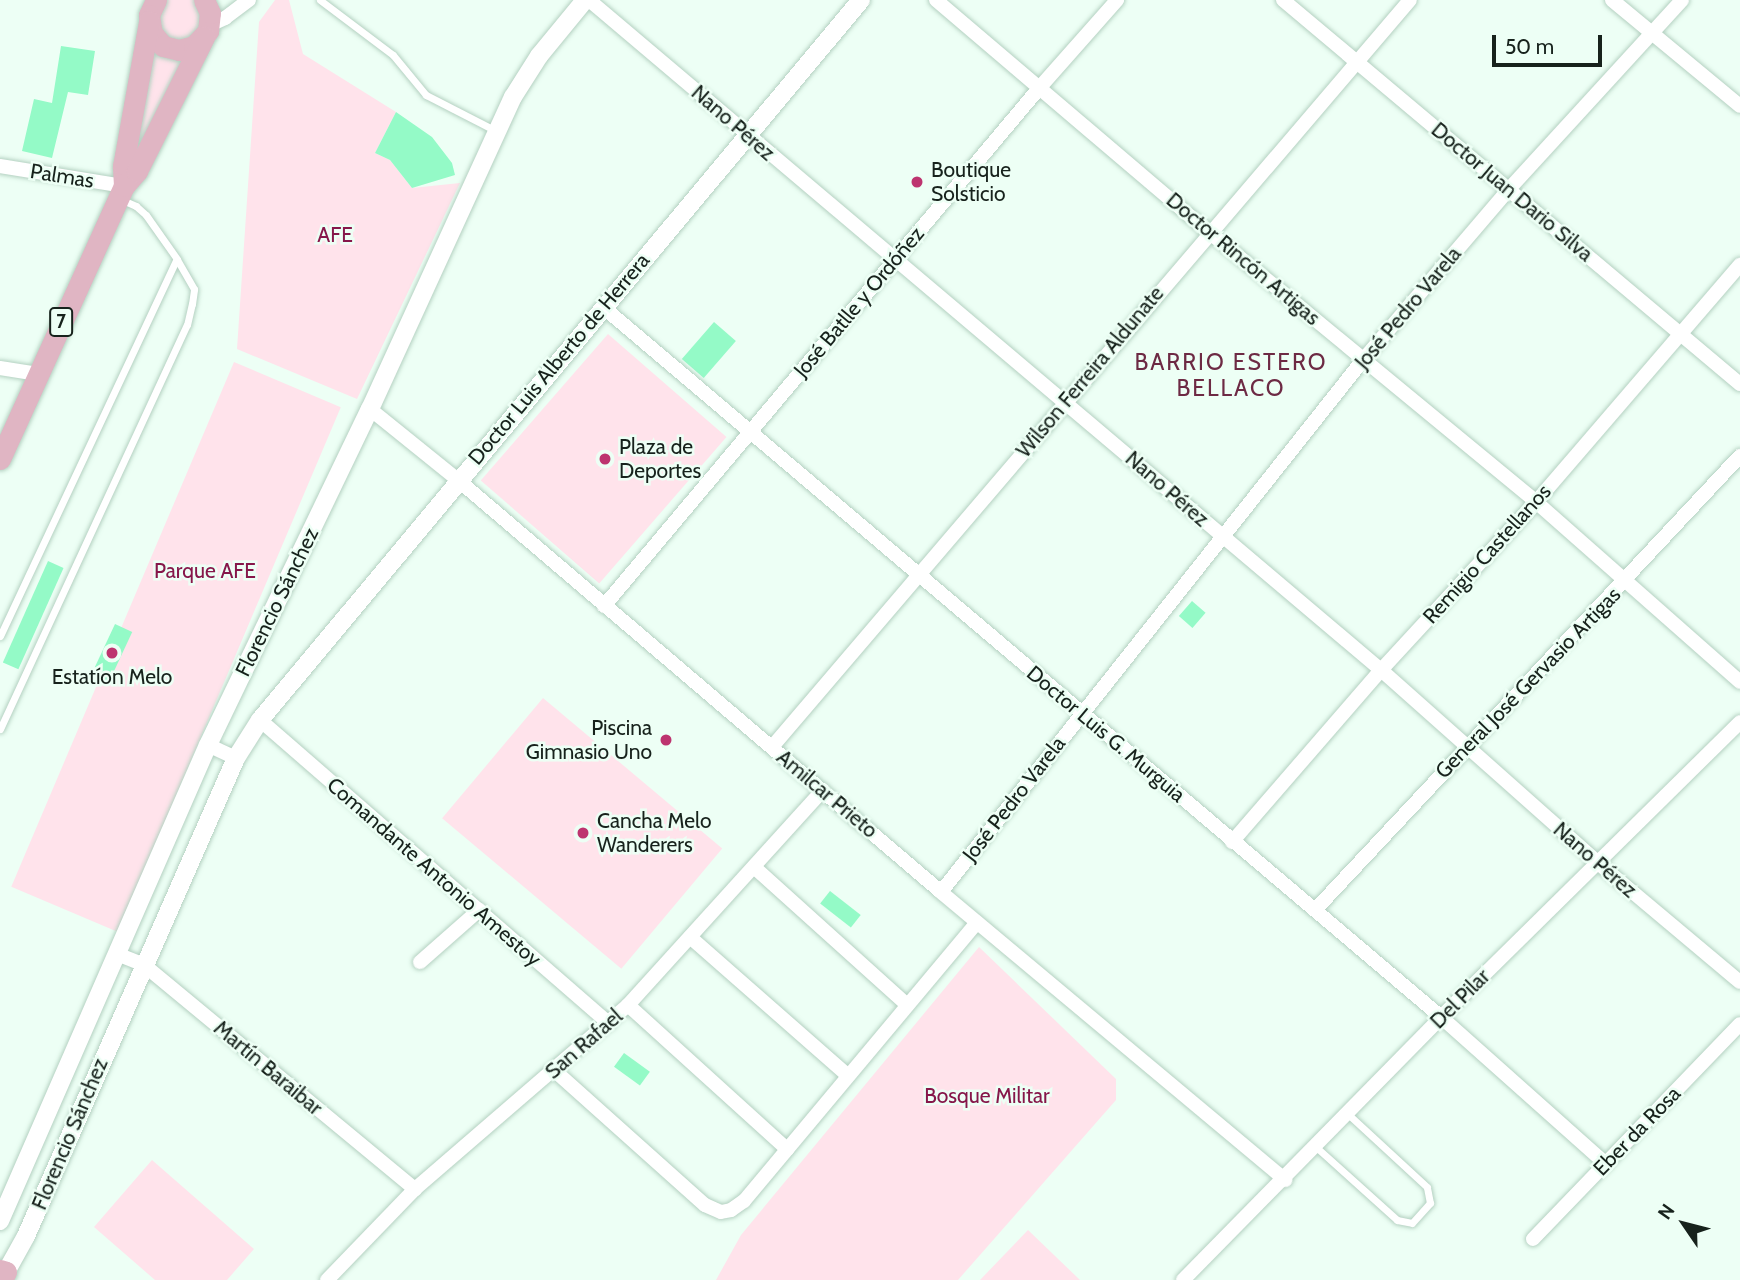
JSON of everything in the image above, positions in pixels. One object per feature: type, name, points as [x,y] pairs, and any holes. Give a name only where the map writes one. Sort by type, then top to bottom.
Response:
[{"type":"main road","points":[[150,6],[155,38],[173,50],[189,48],[207,31],[204,1]]},
{"type":"main road","name":"7","points":[[121,192],[150,6]]},
{"type":"main road","name":"7","points":[[0,459],[121,192],[137,171],[207,31]]},
{"type":"street","points":[[207,31],[249,0]]},
{"type":"street","name":"Florencio Sánchez","points":[[0,1221],[208,746],[370,409],[513,97],[539,56],[587,0]]},
{"type":"street","name":"Nano Pérez","points":[[587,0],[1381,670],[1598,863],[1740,982]]},
{"type":"street","name":"Doctor Luis Alberto de Herrera","points":[[260,720],[860,0]]},
{"type":"street","name":"Doctor Rincón Artigas","points":[[936,0],[1041,86],[1209,232],[1536,502],[1740,682]]},
{"type":"street","name":"José Batlle y Ordóñez","points":[[604,606],[1041,86],[1117,0]]},
{"type":"street","name":"Doctor Juan Dario Silva","points":[[1283,0],[1740,384]]},
{"type":"street","name":"Wilson Ferreira Aldunate","points":[[772,747],[1209,232],[1410,0]]},
{"type":"street","points":[[1612,0],[1740,106]]},
{"type":"street","name":"José Pedro Varela","points":[[941,892],[1363,360],[1509,189],[1682,0]]},
{"type":"street","name":"Palmas","points":[[0,166],[121,192]]},
{"type":"street","name":"Remigio Castellanos","points":[[1232,842],[1381,670],[1536,502],[1740,265]]},
{"type":"street","name":"Doctor Luis G. Murguia","points":[[603,307],[1232,842],[1315,909],[1606,1164]]},
{"type":"street","points":[[0,368],[37,374]]},
{"type":"street","name":"Amilcar Prieto","points":[[370,409],[458,480],[941,892],[1285,1180]]},
{"type":"street","name":"General José Gervasio Artigas","points":[[1315,909],[1466,746],[1627,580],[1740,456]]},
{"type":"street","name":"Florencio Sánchez","points":[[2,1274],[26,1236],[236,758],[260,720]]},
{"type":"street","name":"Comandante Antonio Amestoy","points":[[260,720],[609,1023]]},
{"type":"street","name":"Del Pilar","points":[[1183,1280],[1285,1180],[1441,1017],[1740,722]]},
{"type":"street","points":[[208,746],[236,758]]},
{"type":"street","name":"San Rafael","points":[[327,1280],[415,1189],[513,1102],[555,1071],[628,1005],[823,790]]},
{"type":"street","points":[[754,867],[907,1005]]},
{"type":"street","points":[[420,962],[479,910]]},
{"type":"street","points":[[555,1071],[705,1205],[720,1212],[731,1210],[744,1201],[977,922]]},
{"type":"street","points":[[690,937],[848,1076]]},
{"type":"street","name":"Martín Baraibar","points":[[117,954],[144,965],[415,1189]]},
{"type":"street","points":[[628,1005],[787,1149]]},
{"type":"street","name":"Eber da Rosa","points":[[1533,1239],[1740,1024]]},
{"type":"street","points":[[26,1163],[53,1174]]},
{"type":"lane","points":[[320,0],[393,55],[426,94],[497,131]]},
{"type":"lane","points":[[0,729],[187,325],[194,289],[177,258],[146,215],[121,192]]},
{"type":"lane","points":[[0,636],[177,258]]},
{"type":"lane","points":[[1316,1147],[1397,1220],[1412,1223],[1430,1203],[1427,1187],[1348,1114]]},
{"type":"green space","points":[[165,0],[195,0],[202,9],[197,35],[171,41],[156,24]]},
{"type":"green space","name":"AFE","points":[[275,0],[289,0],[303,54],[396,112],[375,153],[390,160],[412,188],[460,183],[357,399],[237,349],[259,22]]},
{"type":"green space","points":[[155,47],[187,53],[130,166]]},
{"type":"green space","name":"Plaza de Deportes","points":[[608,334],[726,437],[599,583],[481,480]]},
{"type":"green space","name":"Parque AFE","points":[[234,362],[341,407],[118,932],[11,887]]},
{"type":"green space","name":"Cancha Melo Wanderers","points":[[543,698],[722,848],[621,969],[442,818]]},
{"type":"green space","name":"Bosque Militar","points":[[979,947],[1116,1079],[1116,1100],[958,1280],[716,1280],[741,1235]]},
{"type":"green space","points":[[152,1160],[254,1249],[227,1280],[155,1280],[94,1227]]},
{"type":"green space","points":[[1028,1230],[1080,1280],[980,1280]]},
{"type":"building","points":[[61,46],[95,51],[88,95],[68,92],[52,158],[22,151],[34,99],[52,103]]},
{"type":"building","points":[[396,112],[432,137],[452,163],[455,175],[412,188],[390,160],[375,153]]},
{"type":"building","points":[[714,322],[736,341],[704,378],[682,359]]},
{"type":"building","points":[[48,561],[64,568],[18,669],[3,662]]},
{"type":"building","points":[[1192,601],[1206,613],[1192,628],[1179,616]]},
{"type":"building","name":"Estatíon Melo","points":[[115,624],[132,632],[109,682],[92,674]]},
{"type":"building","points":[[830,891],[861,915],[851,928],[820,904]]},
{"type":"building","points":[[624,1053],[650,1072],[640,1086],[614,1067]]},
{"type":"place","name":"Boutique Solsticio","points":[[917,182]]},
{"type":"place","name":"Plaza de Deportes","points":[[605,459]]},
{"type":"place","name":"Estatíon Melo","points":[[112,653]]},
{"type":"place","name":"Piscina Gimnasio Uno","points":[[666,740]]},
{"type":"place","name":"Cancha Melo Wanderers","points":[[583,833]]},
{"type":"district","name":"BARRIO ESTERO BELLACO","points":[[1231,375]]}]
